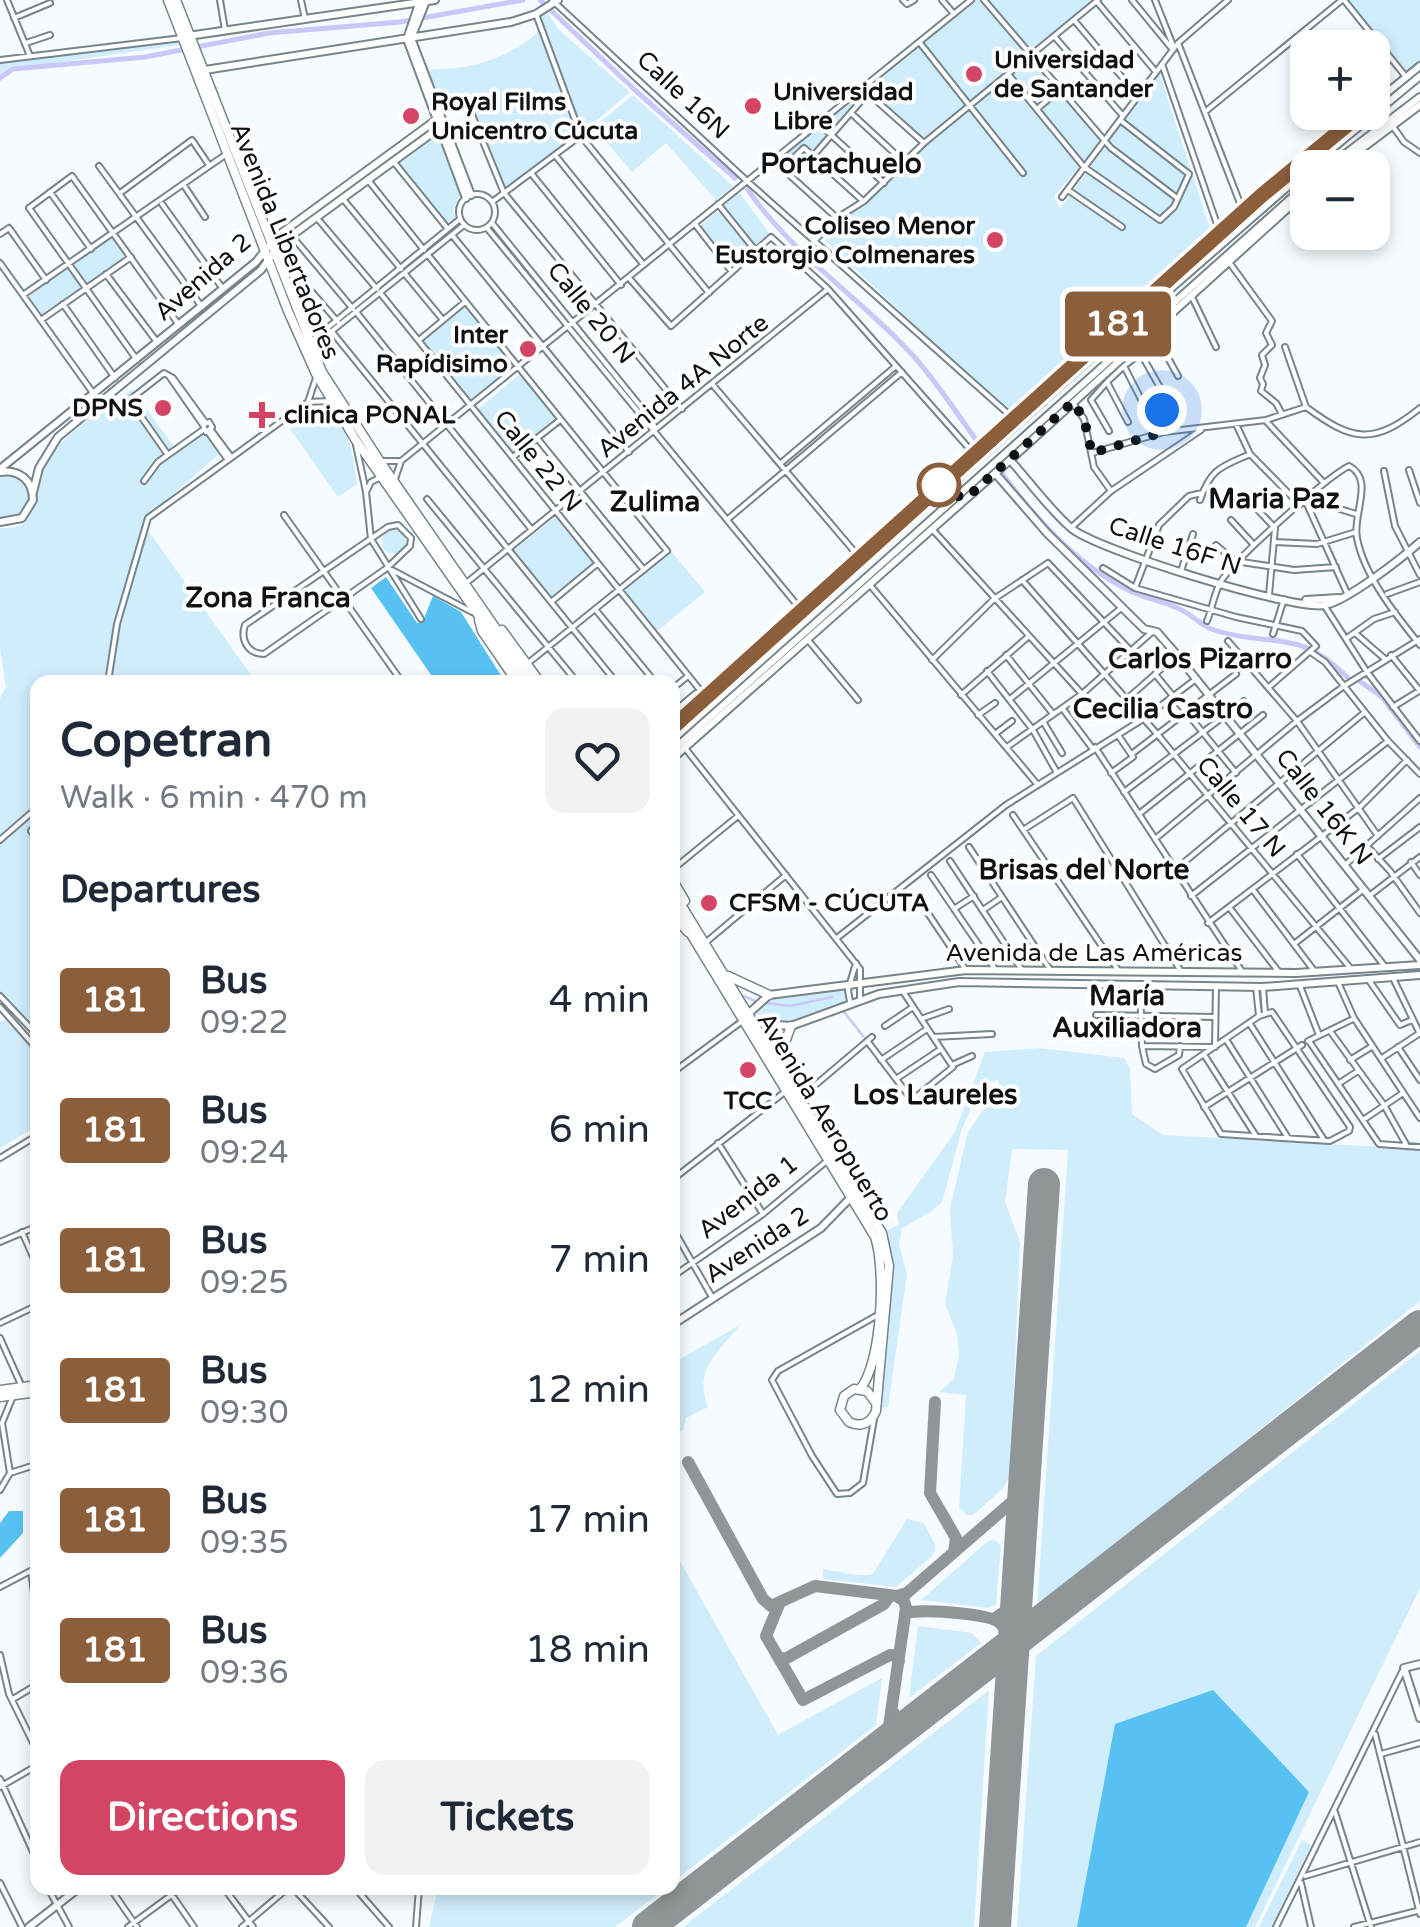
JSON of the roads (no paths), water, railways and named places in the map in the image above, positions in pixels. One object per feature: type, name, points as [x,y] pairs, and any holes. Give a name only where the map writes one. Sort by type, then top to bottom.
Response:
[{"type":"main road","name":"Avenida Libertadores","points":[[168,0],[201,68],[316,374],[355,439],[521,675]]},
{"type":"main road","name":"Avenida Libertadores","points":[[176,0],[187,39]]},
{"type":"main road","name":"Avenida Libertadores","points":[[201,68],[228,154],[270,248],[269,261],[308,347],[338,399],[465,584],[480,612]]},
{"type":"main road","points":[[480,612],[537,675]]},
{"type":"main road","points":[[480,612],[482,632],[512,675]]},
{"type":"main road","name":"Avenida Libertadores","points":[[497,638],[536,675]]},
{"type":"main road","points":[[680,893],[694,917],[695,933]]},
{"type":"main road","points":[[680,905],[695,933]]},
{"type":"main road","points":[[680,914],[695,933]]},
{"type":"main road","points":[[680,926],[695,933]]},
{"type":"main road","name":"Avenida Aeropuerto","points":[[695,933],[749,1016],[786,1091],[828,1160],[882,1233],[888,1257],[876,1403]]},
{"type":"main road","name":"Avenida Aeropuerto","points":[[695,933],[800,1098],[853,1194],[879,1252],[881,1276],[872,1371],[860,1389]]},
{"type":"main road","points":[[723,972],[766,997]]},
{"type":"main road","points":[[778,1062],[791,1026]]},
{"type":"main road","points":[[0,1394],[30,1388]]},
{"type":"main road","points":[[860,1389],[876,1403],[874,1414],[860,1425],[843,1417],[842,1399],[850,1391],[860,1389]]},
{"type":"main road","points":[[0,1394],[30,1390]]},
{"type":"street","points":[[7,0],[30,56]]},
{"type":"street","points":[[220,0],[225,30]]},
{"type":"street","points":[[301,0],[306,19]]},
{"type":"street","points":[[0,59],[187,39],[435,0]]},
{"type":"street","points":[[905,2],[914,0]]},
{"type":"street","points":[[942,0],[954,14]]},
{"type":"street","points":[[395,484],[402,461],[970,0]]},
{"type":"street","points":[[984,0],[1119,156],[1177,198]]},
{"type":"street","points":[[814,241],[837,218],[864,202],[924,143],[1097,0],[1156,72]]},
{"type":"street","points":[[1132,0],[1175,47]]},
{"type":"street","points":[[1155,0],[1206,111],[1244,212]]},
{"type":"street","points":[[1062,197],[1175,47],[1228,0]]},
{"type":"street","points":[[1206,111],[1343,0],[1406,78]]},
{"type":"street","points":[[201,68],[511,22],[553,2]]},
{"type":"street","name":"Calle 16N","points":[[553,2],[1013,418]]},
{"type":"street","points":[[14,18],[50,3]]},
{"type":"street","points":[[422,3],[409,37],[468,197]]},
{"type":"street","points":[[538,12],[580,136],[710,293]]},
{"type":"street","points":[[1074,20],[1138,96]]},
{"type":"street","points":[[24,44],[50,35]]},
{"type":"street","points":[[1008,74],[1084,167],[1157,220],[1171,212],[1189,174],[1121,118],[1054,36]]},
{"type":"street","points":[[409,37],[468,197]]},
{"type":"street","points":[[919,42],[1022,173]]},
{"type":"street","points":[[1162,64],[1220,233]]},
{"type":"street","points":[[1390,92],[1420,66]]},
{"type":"street","points":[[1390,95],[1420,76]]},
{"type":"street","points":[[862,88],[924,143]]},
{"type":"street","points":[[1038,109],[1059,90]]},
{"type":"street","points":[[813,156],[868,93]]},
{"type":"street","points":[[1390,123],[1420,97]]},
{"type":"street","points":[[438,110],[466,100],[504,193],[682,409]]},
{"type":"street","points":[[1390,123],[1420,104]]},
{"type":"street","points":[[850,113],[904,162]]},
{"type":"street","points":[[1390,123],[1404,142],[1420,153]]},
{"type":"street","name":"Avenida 2","points":[[270,248],[317,218],[438,124]]},
{"type":"street","name":"Avenida 2","points":[[0,470],[270,248],[438,124]]},
{"type":"street","points":[[818,124],[884,184]]},
{"type":"street","points":[[680,724],[1091,358],[1208,251],[1220,233],[1262,195],[1341,130]]},
{"type":"street","points":[[1327,150],[1349,130]]},
{"type":"street","points":[[1352,150],[1380,130]]},
{"type":"street","points":[[1358,150],[1382,130]]},
{"type":"street","points":[[492,202],[580,136]]},
{"type":"street","points":[[120,193],[192,140],[209,166]]},
{"type":"street","points":[[782,168],[804,148],[864,202]]},
{"type":"street","points":[[23,296],[228,154]]},
{"type":"street","points":[[555,155],[644,265]]},
{"type":"street","points":[[773,160],[837,218]]},
{"type":"street","points":[[394,161],[629,452]]},
{"type":"street","points":[[100,166],[202,307]]},
{"type":"street","points":[[531,173],[620,284]]},
{"type":"street","points":[[137,360],[28,208],[72,176],[179,325]]},
{"type":"street","points":[[368,180],[666,551],[527,664]]},
{"type":"street","points":[[803,612],[974,454],[1008,430],[1013,418],[1092,348],[1290,183]]},
{"type":"street","points":[[184,184],[205,217]]},
{"type":"street","points":[[1068,190],[1122,228]]},
{"type":"street","points":[[50,192],[91,249]]},
{"type":"street","points":[[482,195],[492,202],[495,212],[487,228],[475,230],[462,222],[460,208],[468,197],[482,195]]},
{"type":"street","points":[[1262,195],[1271,199]]},
{"type":"street","points":[[1262,195],[1262,207]]},
{"type":"street","points":[[342,198],[443,320]]},
{"type":"street","points":[[680,752],[808,640],[950,504],[1010,460],[1228,262],[1248,234],[1290,201]]},
{"type":"street","points":[[160,202],[223,289]]},
{"type":"street","points":[[680,744],[778,656],[870,585],[1290,203]]},
{"type":"street","points":[[718,204],[755,250]]},
{"type":"street","name":"Calle 22 N","points":[[317,218],[706,697]]},
{"type":"street","points":[[308,347],[333,333],[462,222]]},
{"type":"street","name":"Calle 20 N","points":[[492,223],[571,325]]},
{"type":"street","points":[[694,224],[732,272]]},
{"type":"street","points":[[0,234],[9,228],[46,280]]},
{"type":"street","name":"Calle 20 N","points":[[487,228],[653,422],[803,612]]},
{"type":"street","points":[[292,236],[532,530]]},
{"type":"street","points":[[629,278],[671,326],[769,237],[828,289],[974,454]]},
{"type":"street","points":[[40,320],[131,256]]},
{"type":"street","name":"Avenida 2","points":[[33,492],[39,468],[58,437],[269,261]]},
{"type":"street","points":[[1228,262],[1272,321],[1266,333],[1272,345],[1262,355],[1265,365],[1260,392],[1276,403],[1282,414]]},
{"type":"street","points":[[0,263],[94,394]]},
{"type":"street","points":[[106,274],[158,343]]},
{"type":"street","points":[[305,284],[338,322]]},
{"type":"street","name":"Avenida 4A Norte","points":[[465,584],[828,289]]},
{"type":"street","points":[[1191,295],[1216,347]]},
{"type":"street","points":[[418,340],[466,301]]},
{"type":"street","points":[[63,304],[115,378]]},
{"type":"street","points":[[308,347],[355,311]]},
{"type":"street","points":[[1152,330],[1178,376]]},
{"type":"street","points":[[333,333],[610,675]]},
{"type":"street","points":[[1136,344],[1166,398],[1162,410],[1164,432]]},
{"type":"street","points":[[1285,346],[1306,408],[1336,430],[1362,435],[1398,424],[1420,408]]},
{"type":"street","points":[[1091,358],[1092,348]]},
{"type":"street","points":[[1109,430],[1090,400],[1141,353]]},
{"type":"street","points":[[780,464],[896,366]]},
{"type":"street","points":[[1124,366],[1146,409]]},
{"type":"street","points":[[728,520],[902,372]]},
{"type":"street","points":[[168,455],[131,400],[162,374],[169,376],[230,459]]},
{"type":"street","points":[[308,402],[316,374]]},
{"type":"street","points":[[1107,382],[1128,422]]},
{"type":"street","points":[[712,384],[858,558]]},
{"type":"street","points":[[109,675],[117,624],[148,518],[308,402],[331,402]]},
{"type":"street","points":[[1073,402],[1084,419],[1098,476],[1110,491]]},
{"type":"street","points":[[1092,453],[1164,432],[1266,420],[1306,408]]},
{"type":"street","points":[[513,457],[560,419]]},
{"type":"street","points":[[1266,420],[1324,484]]},
{"type":"street","points":[[1236,424],[1250,454],[1300,506]]},
{"type":"street","points":[[144,482],[168,455],[206,428]]},
{"type":"street","points":[[1071,528],[1110,491],[1200,430]]},
{"type":"street","points":[[537,438],[644,570]]},
{"type":"street","points":[[355,439],[371,539],[421,619]]},
{"type":"street","points":[[1135,588],[1159,525],[1189,496],[1201,496],[1208,477],[1216,470],[1250,454]]},
{"type":"street","points":[[379,460],[402,461]]},
{"type":"street","name":"Calle 16F N","points":[[1010,460],[1071,528],[1090,540],[1144,562],[1220,584],[1284,599],[1322,602]]},
{"type":"street","points":[[1208,621],[1220,584],[1235,561],[1349,466],[1356,470],[1363,486],[1356,532],[1365,564],[1417,640]]},
{"type":"street","points":[[0,470],[23,476],[33,492],[32,507],[22,518],[0,522]]},
{"type":"street","points":[[1409,470],[1420,503]]},
{"type":"street","points":[[1384,472],[1395,526],[1420,578],[1385,594]]},
{"type":"street","points":[[995,473],[1047,533],[1144,629],[1154,632]]},
{"type":"street","points":[[366,492],[371,482],[381,476]]},
{"type":"street","points":[[954,480],[955,489],[968,493]]},
{"type":"street","points":[[939,494],[948,495],[948,515]]},
{"type":"street","points":[[1312,496],[1326,505],[1356,514]]},
{"type":"street","points":[[427,499],[571,675]]},
{"type":"street","points":[[1306,502],[1336,567],[1343,596]]},
{"type":"street","points":[[1256,508],[1275,528],[1269,595]]},
{"type":"street","points":[[284,515],[397,675]]},
{"type":"street","points":[[1230,520],[1254,545]]},
{"type":"street","points":[[398,525],[410,538],[410,546],[388,568],[264,654],[253,652],[244,643],[245,625],[388,527],[398,525]]},
{"type":"street","points":[[932,529],[1082,694]]},
{"type":"street","points":[[1275,542],[1325,543],[1356,532]]},
{"type":"street","points":[[1181,572],[1193,534]]},
{"type":"street","points":[[1420,542],[1343,596],[1322,602],[1366,672],[1420,741]]},
{"type":"street","points":[[1216,545],[1235,561],[1294,570],[1336,567]]},
{"type":"street","points":[[551,602],[598,563]]},
{"type":"street","points":[[932,660],[994,600],[1048,563],[1131,651]]},
{"type":"street","points":[[388,568],[480,612]]},
{"type":"street","points":[[1102,568],[1135,588],[1211,611],[1302,631],[1364,712],[1420,774]]},
{"type":"street","name":"Calle 17 N","points":[[1022,580],[1158,734],[1352,969]]},
{"type":"street","points":[[870,585],[1037,784]]},
{"type":"street","points":[[1273,634],[1284,599]]},
{"type":"street","points":[[1010,700],[1124,606]]},
{"type":"street","points":[[596,609],[649,675]]},
{"type":"street","points":[[1347,638],[1374,619],[1396,612]]},
{"type":"street","points":[[1155,839],[1297,722],[1417,640],[1420,629]]},
{"type":"street","points":[[1007,748],[1063,709],[1154,632]]},
{"type":"street","name":"Calle 16K N","points":[[1154,632],[1178,655],[1344,866],[1415,949],[1420,963]]},
{"type":"street","points":[[1355,633],[1388,657],[1420,691],[1394,707]]},
{"type":"street","points":[[961,695],[1029,636]]},
{"type":"street","points":[[808,640],[858,700]]},
{"type":"street","points":[[1228,640],[1297,722],[1378,836]]},
{"type":"street","points":[[680,723],[766,646]]},
{"type":"street","points":[[1269,687],[1314,650]]},
{"type":"street","points":[[1127,700],[1178,655]]},
{"type":"street","points":[[776,666],[778,656]]},
{"type":"street","points":[[1006,656],[1054,716]]},
{"type":"street","points":[[987,671],[1033,730],[1056,772]]},
{"type":"street","points":[[1155,674],[1236,773]]},
{"type":"street","points":[[1132,753],[1236,674]]},
{"type":"street","points":[[680,682],[689,675]]},
{"type":"street","points":[[838,938],[1037,784],[1143,718],[1196,678]]},
{"type":"street","points":[[680,706],[696,693]]},
{"type":"street","points":[[1124,792],[1244,700]]},
{"type":"street","points":[[978,714],[994,703]]},
{"type":"street","points":[[1063,709],[1124,792],[1243,973]]},
{"type":"street","points":[[1174,870],[1364,712]]},
{"type":"street","points":[[1139,814],[1263,716]]},
{"type":"street","points":[[996,734],[1012,721]]},
{"type":"street","points":[[1044,723],[1062,754]]},
{"type":"street","points":[[1111,773],[1132,760],[1132,753],[1116,733]]},
{"type":"street","points":[[1191,896],[1388,740]]},
{"type":"street","points":[[685,748],[856,963],[862,973],[860,999]]},
{"type":"street","points":[[1208,923],[1360,807],[1407,760]]},
{"type":"street","points":[[1023,830],[1072,798],[1182,973]]},
{"type":"street","points":[[1344,866],[1420,798]]},
{"type":"street","points":[[0,840],[30,814]]},
{"type":"street","points":[[680,864],[740,815]]},
{"type":"street","points":[[1013,815],[1118,970]]},
{"type":"street","points":[[1378,858],[1420,827]]},
{"type":"street","points":[[1366,846],[1420,913]]},
{"type":"street","points":[[969,847],[1050,970]]},
{"type":"street","points":[[1298,854],[1386,968]]},
{"type":"street","points":[[1294,944],[1420,856]]},
{"type":"street","points":[[950,861],[1022,970]]},
{"type":"street","points":[[1411,862],[1420,875]]},
{"type":"street","points":[[705,943],[787,874]]},
{"type":"street","points":[[931,875],[994,969]]},
{"type":"street","points":[[1253,890],[1321,984]]},
{"type":"street","points":[[954,909],[974,896]]},
{"type":"street","points":[[983,910],[1002,897]]},
{"type":"street","points":[[923,906],[966,970]]},
{"type":"street","points":[[1229,907],[1279,972]]},
{"type":"street","points":[[850,1002],[847,995],[856,963]]},
{"type":"street","name":"Avenida de Las Américas","points":[[1420,963],[1296,973],[966,970],[766,997],[749,1016],[791,1026],[860,999],[959,982],[1259,987],[1420,975]]},
{"type":"street","points":[[1296,973],[1319,1035]]},
{"type":"street","points":[[1382,1058],[1420,1033],[1393,978]]},
{"type":"street","points":[[1368,979],[1400,1025],[1412,1020]]},
{"type":"street","points":[[1338,982],[1354,1018],[1420,1118]]},
{"type":"street","points":[[1140,984],[1146,1064],[1155,1068],[1179,1055],[1180,1046]]},
{"type":"street","points":[[1215,1048],[1216,986]]},
{"type":"street","points":[[1259,987],[1262,1015]]},
{"type":"street","points":[[901,989],[952,1066]]},
{"type":"street","points":[[0,996],[30,1028]]},
{"type":"street","points":[[885,1026],[913,1006]]},
{"type":"street","points":[[0,1008],[30,1041]]},
{"type":"street","points":[[921,1019],[948,1009]]},
{"type":"street","points":[[1303,1044],[1350,1130],[1332,1140],[1221,1134],[1182,1070],[1272,1012],[1303,1044],[1338,1084],[1379,1144],[1420,1147]]},
{"type":"street","points":[[1096,1015],[1215,1017]]},
{"type":"street","points":[[680,1067],[749,1016]]},
{"type":"street","points":[[1204,1107],[1303,1044],[1354,1018]]},
{"type":"street","points":[[1250,1024],[1324,1140]]},
{"type":"street","points":[[881,1060],[928,1028]]},
{"type":"street","points":[[1330,1031],[1384,1105],[1408,1146]]},
{"type":"street","points":[[933,1037],[992,1034]]},
{"type":"street","points":[[800,1098],[870,1039],[912,1100],[952,1066],[972,1056]]},
{"type":"street","points":[[1226,1040],[1288,1138]]},
{"type":"street","points":[[1142,1046],[1215,1048]]},
{"type":"street","points":[[1350,1060],[1373,1046]]},
{"type":"street","points":[[1398,1047],[1420,1080]]},
{"type":"street","points":[[896,1079],[942,1050]]},
{"type":"street","points":[[1204,1054],[1256,1136]]},
{"type":"street","points":[[1338,1084],[1358,1071]]},
{"type":"street","points":[[680,1174],[786,1091]]},
{"type":"street","points":[[1363,1120],[1403,1092]]},
{"type":"street","points":[[0,1158],[30,1140]]},
{"type":"street","points":[[718,1143],[763,1214]]},
{"type":"street","name":"Avenida 1","points":[[680,1272],[763,1214],[828,1160]]},
{"type":"street","name":"Avenida 2","points":[[680,1319],[822,1228],[853,1194]]},
{"type":"street","points":[[0,1242],[30,1229]]},
{"type":"street","points":[[22,1232],[30,1250]]},
{"type":"street","points":[[680,1241],[713,1299]]},
{"type":"street","points":[[0,1323],[30,1310]]},
{"type":"street","points":[[874,1414],[863,1482],[850,1493],[836,1494],[772,1380],[778,1371],[878,1316]]},
{"type":"street","points":[[0,1338],[22,1387]]},
{"type":"street","points":[[10,1473],[3,1466],[2,1423],[14,1395]]},
{"type":"street","points":[[0,1490],[10,1473],[30,1467]]},
{"type":"street","points":[[0,1587],[30,1571]]},
{"type":"street","points":[[0,1655],[11,1696],[30,1735]]},
{"type":"street","points":[[1404,1668],[1420,1664]]},
{"type":"street","points":[[1404,1668],[1420,1718]]},
{"type":"street","points":[[1277,1926],[1404,1668]]},
{"type":"street","points":[[0,1692],[11,1696],[30,1688]]},
{"type":"street","points":[[1354,1927],[1420,1912],[1374,1732]]},
{"type":"street","points":[[1381,1754],[1420,1743]]},
{"type":"street","points":[[30,1770],[1,1784],[30,1846]]},
{"type":"street","points":[[1335,1812],[1370,1925]]},
{"type":"street","points":[[1301,1878],[1420,1842]]},
{"type":"street","points":[[1301,1878],[1311,1927]]},
{"type":"street","points":[[0,1882],[26,1927],[71,1895]]},
{"type":"street","points":[[52,1895],[69,1927]]},
{"type":"street","points":[[115,1895],[135,1925]]},
{"type":"street","points":[[128,1927],[172,1895],[194,1927]]},
{"type":"street","points":[[229,1895],[250,1924]]},
{"type":"street","points":[[242,1927],[283,1895]]},
{"type":"street","points":[[298,1895],[328,1927]]},
{"type":"street","points":[[361,1895],[389,1927]]},
{"type":"street","points":[[416,1927],[418,1895]]},
{"type":"waterway","points":[[0,78],[13,69],[145,57],[269,33],[400,22],[523,0]]},
{"type":"waterway","points":[[540,0],[735,178]]},
{"type":"waterway","points":[[748,190],[786,237],[916,359],[980,445]]},
{"type":"waterway","points":[[1001,472],[1056,537],[1106,577],[1136,594],[1180,609],[1214,630],[1314,651],[1348,678]]},
{"type":"waterway","points":[[1358,680],[1382,697],[1420,747]]},
{"type":"waterway","points":[[744,996],[757,1002]]},
{"type":"waterway","points":[[765,1003],[790,1006],[832,997]]},
{"type":"waterway","points":[[844,1012],[867,1041]]},
{"type":"place","name":"Universidad de Santander","points":[[974,74]]},
{"type":"place","name":"Universidad Libre","points":[[753,106]]},
{"type":"place","name":"Royal Films Unicentro Cúcuta","points":[[411,116]]},
{"type":"place","name":"Coliseo Menor Eustorgio Colmenares","points":[[995,240]]},
{"type":"place","name":"Inter Rapídisimo","points":[[528,349]]},
{"type":"place","name":"DPNS","points":[[163,408]]},
{"type":"place","name":"clinica PONAL","points":[[262,415]]},
{"type":"place","name":"CFSM - CÚCUTA","points":[[709,903]]},
{"type":"place","name":"TCC","points":[[748,1070]]},
{"type":"district","name":"Portachuelo","points":[[841,164]]},
{"type":"district","name":"Maria Paz","points":[[1274,499]]},
{"type":"district","name":"Zulima","points":[[655,502]]},
{"type":"district","name":"Zona Franca","points":[[268,598]]},
{"type":"district","name":"Carlos Pizarro","points":[[1200,659]]},
{"type":"district","name":"Cecilia Castro","points":[[1163,709]]},
{"type":"district","name":"Brisas del Norte","points":[[1084,870]]},
{"type":"district","name":"María Auxiliadora","points":[[1127,1012]]},
{"type":"district","name":"Los Laureles","points":[[935,1095]]}]
